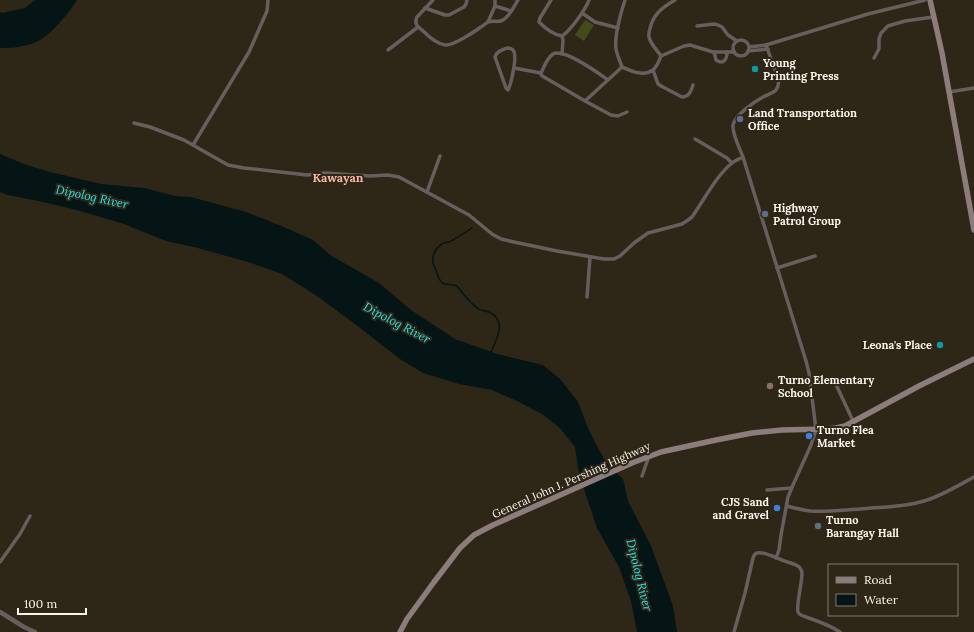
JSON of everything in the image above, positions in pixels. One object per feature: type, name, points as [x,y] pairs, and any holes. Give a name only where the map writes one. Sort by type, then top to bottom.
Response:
[{"type":"main road","points":[[930,0],[942,53],[974,230]]},
{"type":"main road","name":"General John J. Pershing Highway","points":[[400,632],[412,613],[460,548],[474,535],[493,525],[650,455],[716,440],[752,434],[782,430],[816,430],[845,426],[974,358]]},
{"type":"street","points":[[193,145],[249,52],[266,11],[268,0]]},
{"type":"street","points":[[433,0],[417,17],[416,23],[418,27],[427,35],[440,44],[445,45],[449,45],[466,36],[488,22],[503,20],[507,17],[518,0]]},
{"type":"street","points":[[425,8],[444,15],[449,15],[464,7],[468,0]]},
{"type":"street","points":[[488,22],[495,0]]},
{"type":"street","points":[[551,0],[539,22],[558,36],[562,36],[567,32],[582,13],[589,0]]},
{"type":"street","points":[[625,0],[615,48],[622,67],[633,72],[640,74],[653,70],[661,56],[684,46],[690,45],[710,52],[734,52],[742,56],[746,54],[749,49]]},
{"type":"street","points":[[661,56],[649,38],[650,27],[656,14],[675,0]]},
{"type":"street","points":[[749,49],[767,47],[868,14],[925,0]]},
{"type":"street","points":[[494,6],[511,11]]},
{"type":"street","points":[[582,13],[596,22],[618,28]]},
{"type":"street","points":[[874,58],[879,48],[881,33],[888,26],[906,21],[933,17]]},
{"type":"street","points":[[698,26],[718,24],[736,41],[740,40],[747,43],[749,49]]},
{"type":"street","points":[[388,50],[418,27]]},
{"type":"street","points":[[562,36],[562,54]]},
{"type":"street","points":[[734,52],[733,46],[736,41]]},
{"type":"street","points":[[767,47],[779,82],[777,89],[751,105],[735,120],[733,126],[734,134],[743,157],[807,367],[816,430],[811,445],[791,488],[786,506],[779,550],[776,558]]},
{"type":"street","points":[[507,48],[514,50],[514,68],[508,90],[495,57],[498,51],[507,48]]},
{"type":"street","points":[[714,52],[716,60],[720,62],[726,59],[727,52]]},
{"type":"street","points":[[540,73],[549,57],[553,54],[559,53],[586,65],[608,80]]},
{"type":"street","points":[[585,101],[622,67]]},
{"type":"street","points":[[514,68],[540,73],[544,77],[611,116],[618,116],[626,112]]},
{"type":"street","points":[[653,70],[658,84],[682,97],[689,94],[693,85]]},
{"type":"street","points":[[948,92],[974,88]]},
{"type":"street","points":[[134,123],[150,127],[184,140],[228,164],[244,168],[307,174],[325,173],[370,176],[392,175],[399,177],[468,215],[492,234],[501,238],[514,242],[604,259],[614,259],[620,256],[648,233],[682,224],[688,220],[718,179],[732,163],[743,157]]},
{"type":"street","points":[[695,139],[727,158],[732,163]]},
{"type":"street","points":[[427,192],[440,156]]},
{"type":"street","points":[[777,268],[815,256]]},
{"type":"street","points":[[587,297],[590,257]]},
{"type":"street","points":[[833,378],[853,421]]},
{"type":"street","points":[[642,476],[650,455]]},
{"type":"street","points":[[786,506],[809,511],[820,511],[883,507],[904,504],[928,500],[974,477]]},
{"type":"street","points":[[767,490],[791,488]]},
{"type":"street","points":[[0,562],[20,534],[30,516]]},
{"type":"street","points":[[734,632],[745,593],[750,565],[754,555],[759,553],[797,565],[802,570],[802,583],[798,609],[800,614],[822,622],[840,632]]},
{"type":"street","points":[[0,612],[35,632]]},
{"type":"green space","points":[[585,20],[594,25],[584,41],[575,35]]},
{"type":"water","points":[[35,0],[77,0],[59,24],[41,39],[32,44],[23,46],[0,48],[0,12],[2,13],[25,8]]},
{"type":"water","name":"Dipolog River","points":[[0,154],[24,164],[50,172],[101,184],[144,188],[175,196],[191,197],[246,212],[313,240],[330,255],[379,283],[411,310],[455,339],[497,354],[543,365],[561,380],[578,402],[588,428],[599,450],[608,465],[623,479],[628,501],[651,546],[673,606],[677,632],[637,632],[631,601],[619,567],[597,528],[579,473],[575,447],[560,428],[542,414],[492,390],[459,384],[423,373],[400,359],[317,296],[282,274],[248,262],[166,241],[124,224],[77,210],[0,192]]},
{"type":"waterway","points":[[472,228],[450,242],[443,243],[439,246],[435,251],[433,261],[438,277],[442,283],[457,286],[473,305],[480,310],[491,313],[496,317],[499,331],[491,352]]},
{"type":"place","name":"Young Printing Press","points":[[755,69]]},
{"type":"place","name":"Land Transportation Office","points":[[740,119]]},
{"type":"place","name":"Highway Patrol Group","points":[[765,214]]},
{"type":"place","name":"Leona's Place","points":[[940,345]]},
{"type":"place","name":"Turno Elementary School","points":[[770,386]]},
{"type":"place","name":"Turno Flea Market","points":[[809,436]]},
{"type":"place","name":"CJS Sand and Gravel","points":[[777,508]]},
{"type":"place","name":"Turno Barangay Hall","points":[[818,526]]},
{"type":"district","name":"Kawayan","points":[[338,178]]}]
